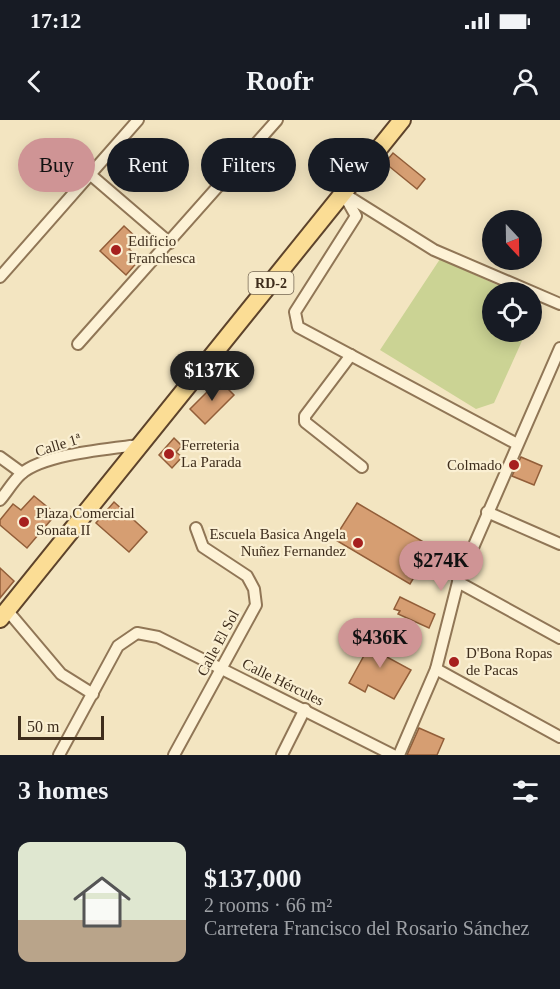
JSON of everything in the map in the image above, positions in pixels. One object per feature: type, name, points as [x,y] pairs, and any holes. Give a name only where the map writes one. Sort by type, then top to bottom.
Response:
[{"type":"main road","name":"RD-2","points":[[3,614],[402,120]]},
{"type":"street","points":[[95,172],[138,120]]},
{"type":"street","points":[[78,344],[277,120]]},
{"type":"street","points":[[95,179],[170,243]]},
{"type":"street","points":[[0,277],[77,192]]},
{"type":"street","points":[[343,193],[434,250],[560,304]]},
{"type":"street","points":[[343,193],[356,216],[295,312],[298,327],[517,444]]},
{"type":"street","points":[[399,755],[436,669],[458,582],[560,348]]},
{"type":"street","points":[[351,355],[305,417],[305,422],[362,467]]},
{"type":"street","name":"Calle 1ª","points":[[0,500],[22,473],[57,459],[92,451],[139,445]]},
{"type":"street","points":[[0,457],[22,473]]},
{"type":"street","points":[[487,512],[560,544]]},
{"type":"street","name":"Calle El Sol","points":[[174,755],[256,605],[254,589],[247,576],[203,547],[196,528]]},
{"type":"street","points":[[458,582],[560,638]]},
{"type":"street","points":[[3,614],[61,674],[93,694],[59,755]]},
{"type":"street","name":"Calle Hércules","points":[[93,694],[118,646],[127,638],[137,633],[158,637],[393,755]]},
{"type":"street","points":[[436,669],[560,737]]},
{"type":"street","points":[[282,755],[305,709]]},
{"type":"green space","points":[[440,259],[491,282],[482,282],[482,342],[521,342],[494,403],[476,409],[380,350]]},
{"type":"building","points":[[393,153],[425,179],[417,189],[390,167],[390,157]]},
{"type":"building","name":"Edificio Franchesca","points":[[124,226],[138,239],[129,249],[140,259],[126,275],[100,251]]},
{"type":"building","points":[[219,380],[234,395],[205,424],[190,409]]},
{"type":"building","name":"Ferreteria La Parada","points":[[174,438],[182,446],[176,452],[182,457],[172,468],[159,455]]},
{"type":"building","points":[[521,457],[542,466],[534,485],[512,476]]},
{"type":"building","name":"Plaza Comercial Sonata II","points":[[34,496],[56,514],[27,548],[0,525],[0,520],[13,504],[21,510]]},
{"type":"building","points":[[114,502],[147,532],[129,552],[96,523]]},
{"type":"building","name":"Escuela Basica Angela Nuñez Fernandez","points":[[357,503],[432,547],[410,584],[334,539]]},
{"type":"building","points":[[0,568],[14,581],[0,598]]},
{"type":"building","points":[[400,597],[435,614],[429,628],[398,614],[400,611],[394,609]]},
{"type":"building","points":[[378,630],[394,639],[385,656],[411,670],[394,699],[368,685],[365,692],[349,683]]},
{"type":"building","points":[[419,728],[444,739],[437,755],[407,755]]},
{"type":"place","name":"Edificio Franchesca","points":[[116,250]]},
{"type":"place","name":"Ferreteria La Parada","points":[[169,454]]},
{"type":"place","name":"Colmado","points":[[514,465]]},
{"type":"place","name":"Plaza Comercial Sonata II","points":[[24,522]]},
{"type":"place","name":"Escuela Basica Angela Nuñez Fernandez","points":[[358,543]]},
{"type":"place","name":"D'Bona Ropas de Pacas","points":[[454,662]]}]
